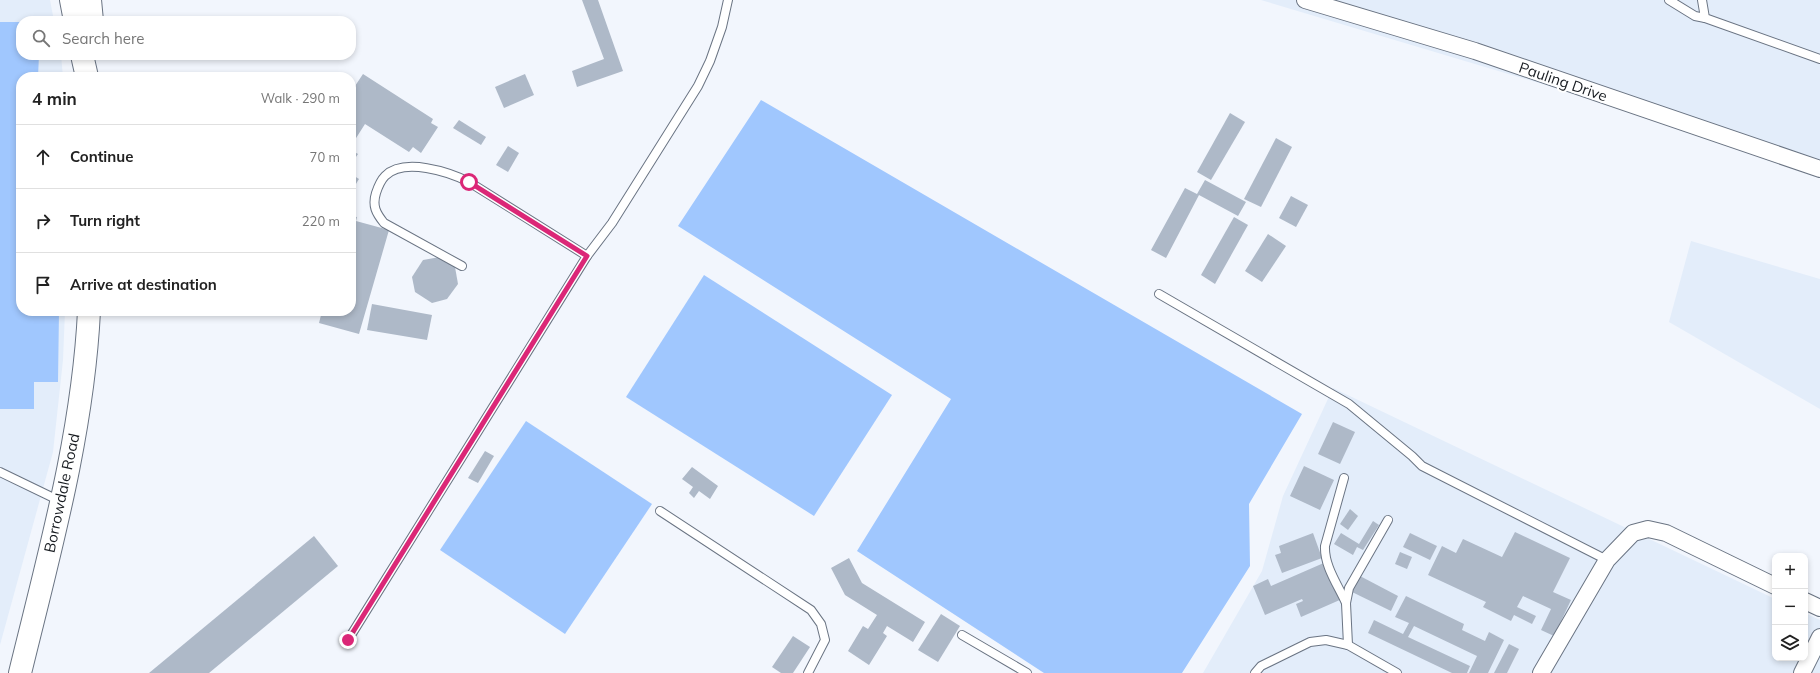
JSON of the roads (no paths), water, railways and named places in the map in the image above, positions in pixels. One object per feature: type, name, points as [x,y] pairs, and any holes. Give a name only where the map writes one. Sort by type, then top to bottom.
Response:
[{"type":"main road","points":[[71,0],[74,16]]},
{"type":"main road","points":[[90,0],[92,16]]},
{"type":"main road","points":[[83,60],[86,72]]},
{"type":"main road","points":[[92,72],[93,60]]},
{"type":"main road","name":"Borrowdale Road","points":[[20,673],[62,502],[81,389],[89,316]]},
{"type":"street","name":"Pauling Drive","points":[[1304,0],[1475,51],[1820,169]]},
{"type":"street","points":[[1540,673],[1607,560],[1633,533],[1648,529],[1666,533],[1772,585]]},
{"type":"street","points":[[1808,602],[1820,608]]},
{"type":"street","points":[[1802,673],[1820,638]]},
{"type":"lane","points":[[348,640],[587,256],[612,223],[698,86],[710,61],[722,27],[728,0]]},
{"type":"lane","points":[[1669,0],[1695,16],[1705,18],[1820,59]]},
{"type":"lane","points":[[1702,0],[1705,18]]},
{"type":"lane","points":[[462,266],[384,223],[374,208],[375,197],[384,177],[390,172],[404,168],[431,169],[451,173],[469,182],[587,256]]},
{"type":"lane","points":[[1159,294],[1349,404],[1422,466],[1607,560]]},
{"type":"lane","points":[[0,472],[62,502]]},
{"type":"lane","points":[[1344,478],[1325,546],[1325,553],[1326,562],[1346,603]]},
{"type":"lane","points":[[660,511],[811,610],[821,624],[825,640],[808,673]]},
{"type":"lane","points":[[1348,645],[1346,603],[1349,588],[1388,520]]},
{"type":"lane","points":[[962,635],[1027,673]]},
{"type":"lane","points":[[1255,673],[1261,666],[1310,642],[1326,640],[1348,645],[1397,673]]}]
